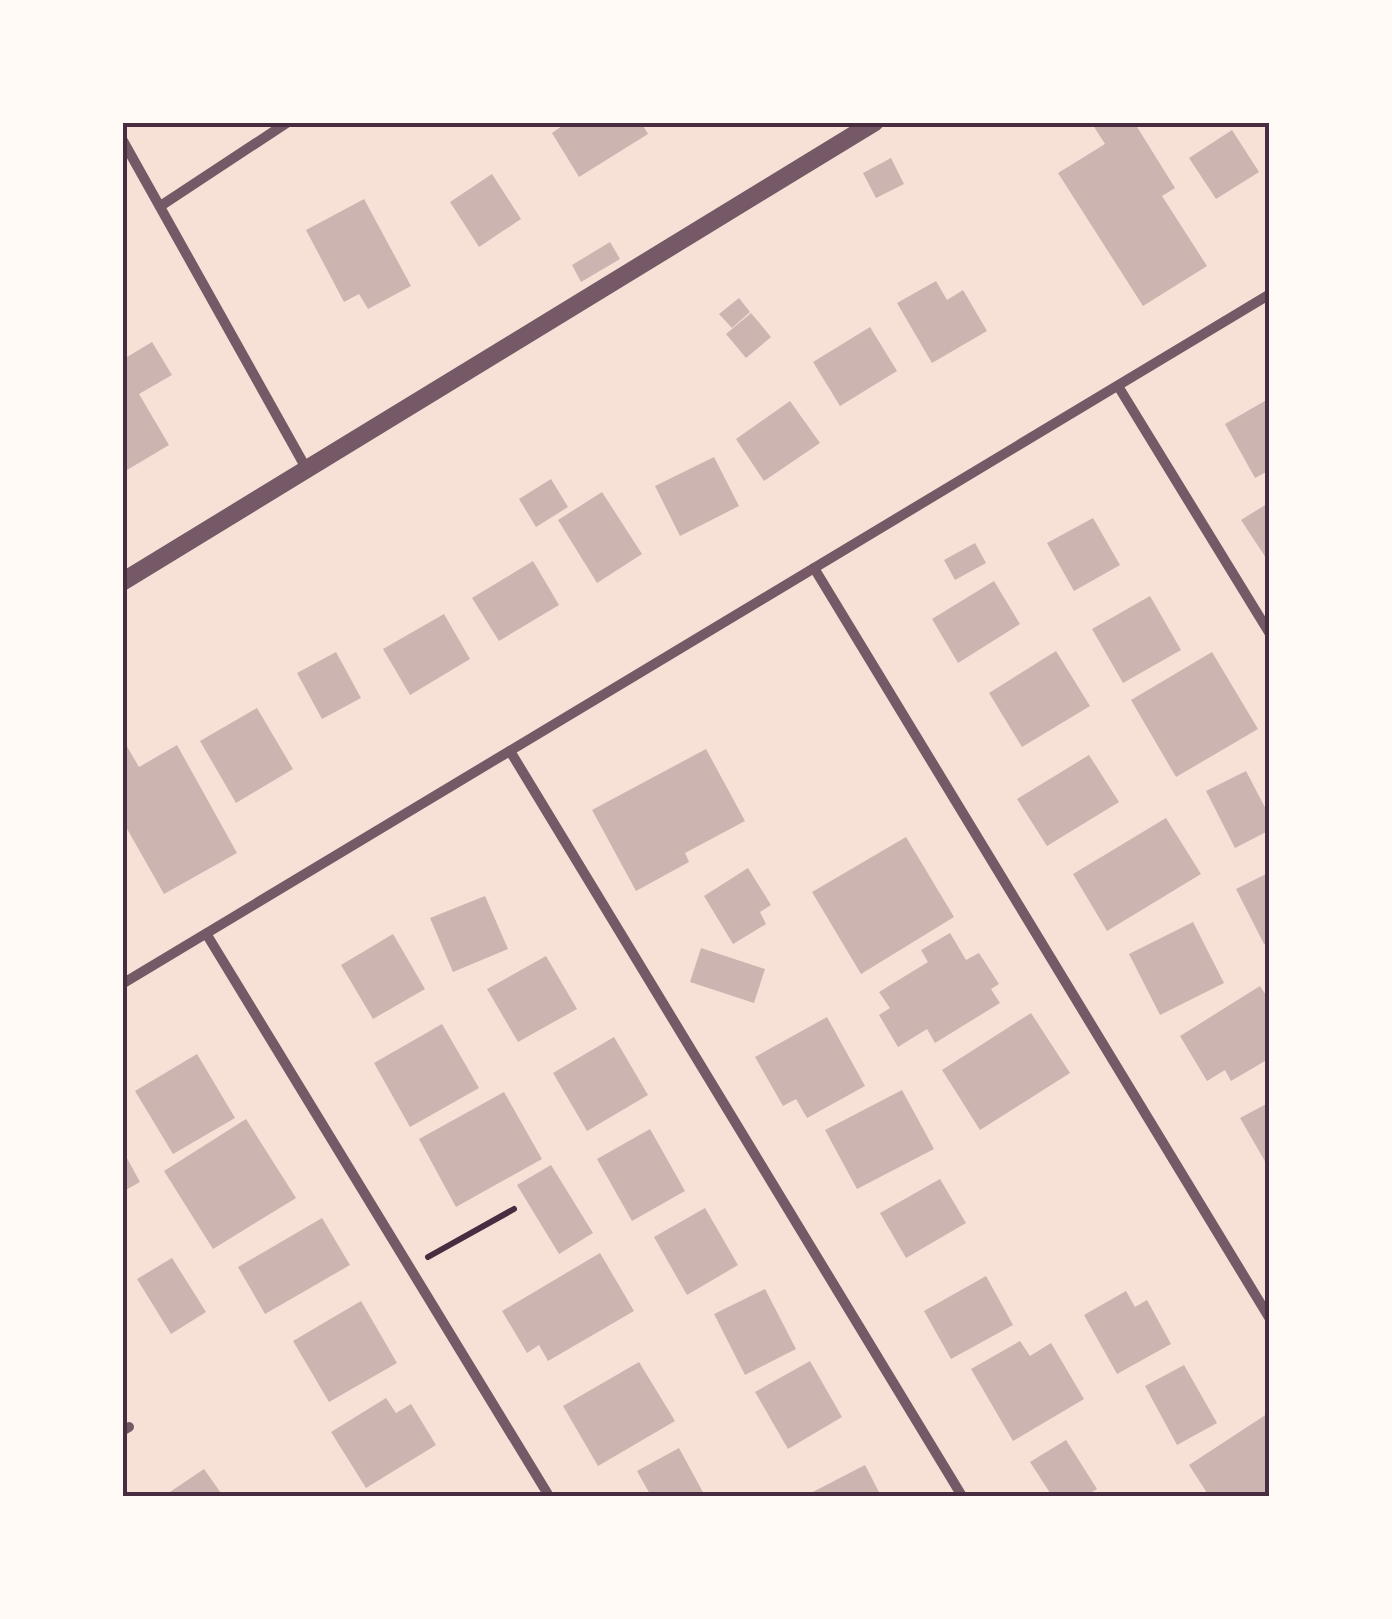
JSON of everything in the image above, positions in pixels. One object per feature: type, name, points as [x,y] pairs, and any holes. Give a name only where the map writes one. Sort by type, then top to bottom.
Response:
[{"type":"street","points":[[162,205],[288,122]]},
{"type":"street","points":[[122,582],[875,122]]},
{"type":"street","points":[[122,139],[306,468]]},
{"type":"street","points":[[122,984],[1270,294]]},
{"type":"street","points":[[1118,386],[1270,634]]},
{"type":"street","points":[[814,568],[1270,1319]]},
{"type":"street","points":[[510,751],[962,1496]]},
{"type":"street","points":[[207,935],[549,1496]]},
{"type":"path","points":[[410,1267],[514,1209]]},
{"type":"building","points":[[568,122],[641,122],[648,134],[579,177],[552,133]]},
{"type":"building","points":[[1091,122],[1134,122],[1175,188],[1162,196],[1207,266],[1143,306],[1058,173],[1105,144]]},
{"type":"building","points":[[1232,130],[1259,172],[1216,199],[1189,158]]},
{"type":"building","points":[[891,158],[904,184],[876,198],[863,173]]},
{"type":"building","points":[[492,174],[521,219],[479,247],[450,202]]},
{"type":"building","points":[[364,199],[411,286],[368,309],[359,294],[344,302],[306,230]]},
{"type":"building","points":[[610,242],[620,259],[581,282],[572,265]]},
{"type":"building","points":[[936,281],[947,300],[963,290],[987,331],[932,363],[897,303]]},
{"type":"building","points":[[739,298],[750,312],[732,328],[719,314]]},
{"type":"building","points":[[751,313],[771,337],[746,358],[726,334]]},
{"type":"building","points":[[870,327],[897,371],[840,406],[813,362]]},
{"type":"building","points":[[152,342],[172,375],[139,394],[169,445],[122,473],[122,360]]},
{"type":"building","points":[[1270,398],[1270,470],[1255,478],[1225,424]]},
{"type":"building","points":[[790,401],[820,443],[764,481],[736,439]]},
{"type":"building","points":[[714,457],[739,506],[680,536],[655,486]]},
{"type":"building","points":[[551,479],[568,507],[536,527],[519,499]]},
{"type":"building","points":[[602,492],[642,554],[597,583],[558,520]]},
{"type":"building","points":[[1270,502],[1270,564],[1241,520]]},
{"type":"building","points":[[1093,518],[1120,565],[1074,591],[1047,543]]},
{"type":"building","points":[[975,543],[986,563],[955,580],[944,560]]},
{"type":"building","points":[[533,561],[559,605],[499,641],[472,598]]},
{"type":"building","points":[[994,581],[1020,624],[958,663],[932,619]]},
{"type":"building","points":[[1150,596],[1181,650],[1123,683],[1092,629]]},
{"type":"building","points":[[444,614],[470,659],[410,695],[383,649]]},
{"type":"building","points":[[1056,651],[1090,706],[1022,747],[989,693]]},
{"type":"building","points":[[336,652],[361,698],[322,719],[297,673]]},
{"type":"building","points":[[1212,652],[1258,729],[1176,777],[1131,700]]},
{"type":"building","points":[[257,708],[293,769],[236,803],[200,741]]},
{"type":"building","points":[[122,738],[139,767],[177,745],[237,853],[164,894],[122,820]]},
{"type":"building","points":[[706,749],[745,821],[685,853],[689,862],[636,891],[592,810]]},
{"type":"building","points":[[1089,755],[1119,802],[1047,846],[1017,799]]},
{"type":"building","points":[[1246,771],[1270,817],[1270,830],[1235,848],[1206,791]]},
{"type":"building","points":[[1166,818],[1201,874],[1107,931],[1073,874]]},
{"type":"building","points":[[906,837],[954,917],[861,974],[812,892]]},
{"type":"building","points":[[748,868],[771,905],[760,912],[766,924],[733,944],[704,896]]},
{"type":"building","points":[[1270,872],[1270,942],[1264,944],[1236,889]]},
{"type":"building","points":[[485,896],[508,949],[453,972],[430,918]]},
{"type":"building","points":[[1193,922],[1224,983],[1160,1015],[1129,954]]},
{"type":"building","points":[[950,933],[966,960],[979,953],[999,984],[991,989],[1000,1003],[935,1043],[927,1029],[898,1047],[879,1015],[890,1008],[879,992],[928,962],[921,950]]},
{"type":"building","points":[[393,934],[425,989],[373,1019],[341,965]]},
{"type":"building","points":[[701,948],[765,969],[754,1003],[690,982]]},
{"type":"building","points":[[546,956],[577,1009],[518,1042],[487,989]]},
{"type":"building","points":[[1260,986],[1270,1001],[1270,1058],[1231,1081],[1225,1070],[1207,1081],[1180,1036]]},
{"type":"building","points":[[1031,1013],[1070,1073],[980,1130],[942,1070]]},
{"type":"building","points":[[827,1017],[865,1086],[807,1118],[796,1099],[783,1106],[755,1057]]},
{"type":"building","points":[[442,1024],[479,1088],[410,1127],[374,1063]]},
{"type":"building","points":[[614,1037],[648,1095],[587,1131],[553,1073]]},
{"type":"building","points":[[197,1054],[235,1118],[173,1154],[135,1091]]},
{"type":"building","points":[[902,1090],[934,1149],[857,1189],[825,1130]]},
{"type":"building","points":[[504,1092],[542,1159],[456,1207],[419,1139]]},
{"type":"building","points":[[1270,1102],[1270,1170],[1240,1118]]},
{"type":"building","points":[[246,1119],[296,1198],[213,1249],[164,1171]]},
{"type":"building","points":[[650,1129],[685,1191],[632,1221],[597,1159]]},
{"type":"building","points":[[122,1149],[140,1182],[122,1192]]},
{"type":"building","points":[[551,1165],[593,1233],[559,1254],[517,1185]]},
{"type":"building","points":[[940,1179],[966,1223],[906,1258],[880,1213]]},
{"type":"building","points":[[705,1208],[738,1265],[687,1295],[654,1237]]},
{"type":"building","points":[[322,1218],[350,1265],[265,1314],[238,1267]]},
{"type":"building","points":[[600,1253],[634,1311],[548,1361],[539,1345],[527,1353],[502,1311]]},
{"type":"building","points":[[172,1258],[206,1312],[171,1334],[137,1279]]},
{"type":"building","points":[[986,1276],[1013,1325],[951,1359],[924,1311]]},
{"type":"building","points":[[765,1289],[796,1349],[745,1375],[714,1314]]},
{"type":"building","points":[[1126,1291],[1135,1307],[1147,1300],[1171,1344],[1117,1374],[1084,1315]]},
{"type":"building","points":[[361,1301],[397,1363],[329,1402],[293,1341]]},
{"type":"building","points":[[1020,1341],[1030,1356],[1051,1343],[1084,1399],[1013,1441],[971,1369]]},
{"type":"building","points":[[810,1361],[842,1417],[788,1449],[755,1392]]},
{"type":"building","points":[[639,1362],[675,1421],[598,1466],[563,1406]]},
{"type":"building","points":[[1184,1365],[1217,1423],[1177,1445],[1145,1386]]},
{"type":"building","points":[[386,1398],[396,1413],[411,1404],[436,1445],[366,1488],[331,1432]]},
{"type":"building","points":[[1270,1412],[1270,1496],[1209,1496],[1189,1465]]},
{"type":"building","points":[[1066,1440],[1097,1489],[1085,1496],[1052,1496],[1030,1462]]},
{"type":"building","points":[[679,1448],[705,1496],[651,1496],[637,1471]]},
{"type":"building","points":[[865,1465],[881,1496],[805,1496]]},
{"type":"building","points":[[204,1469],[223,1496],[164,1496]]}]
